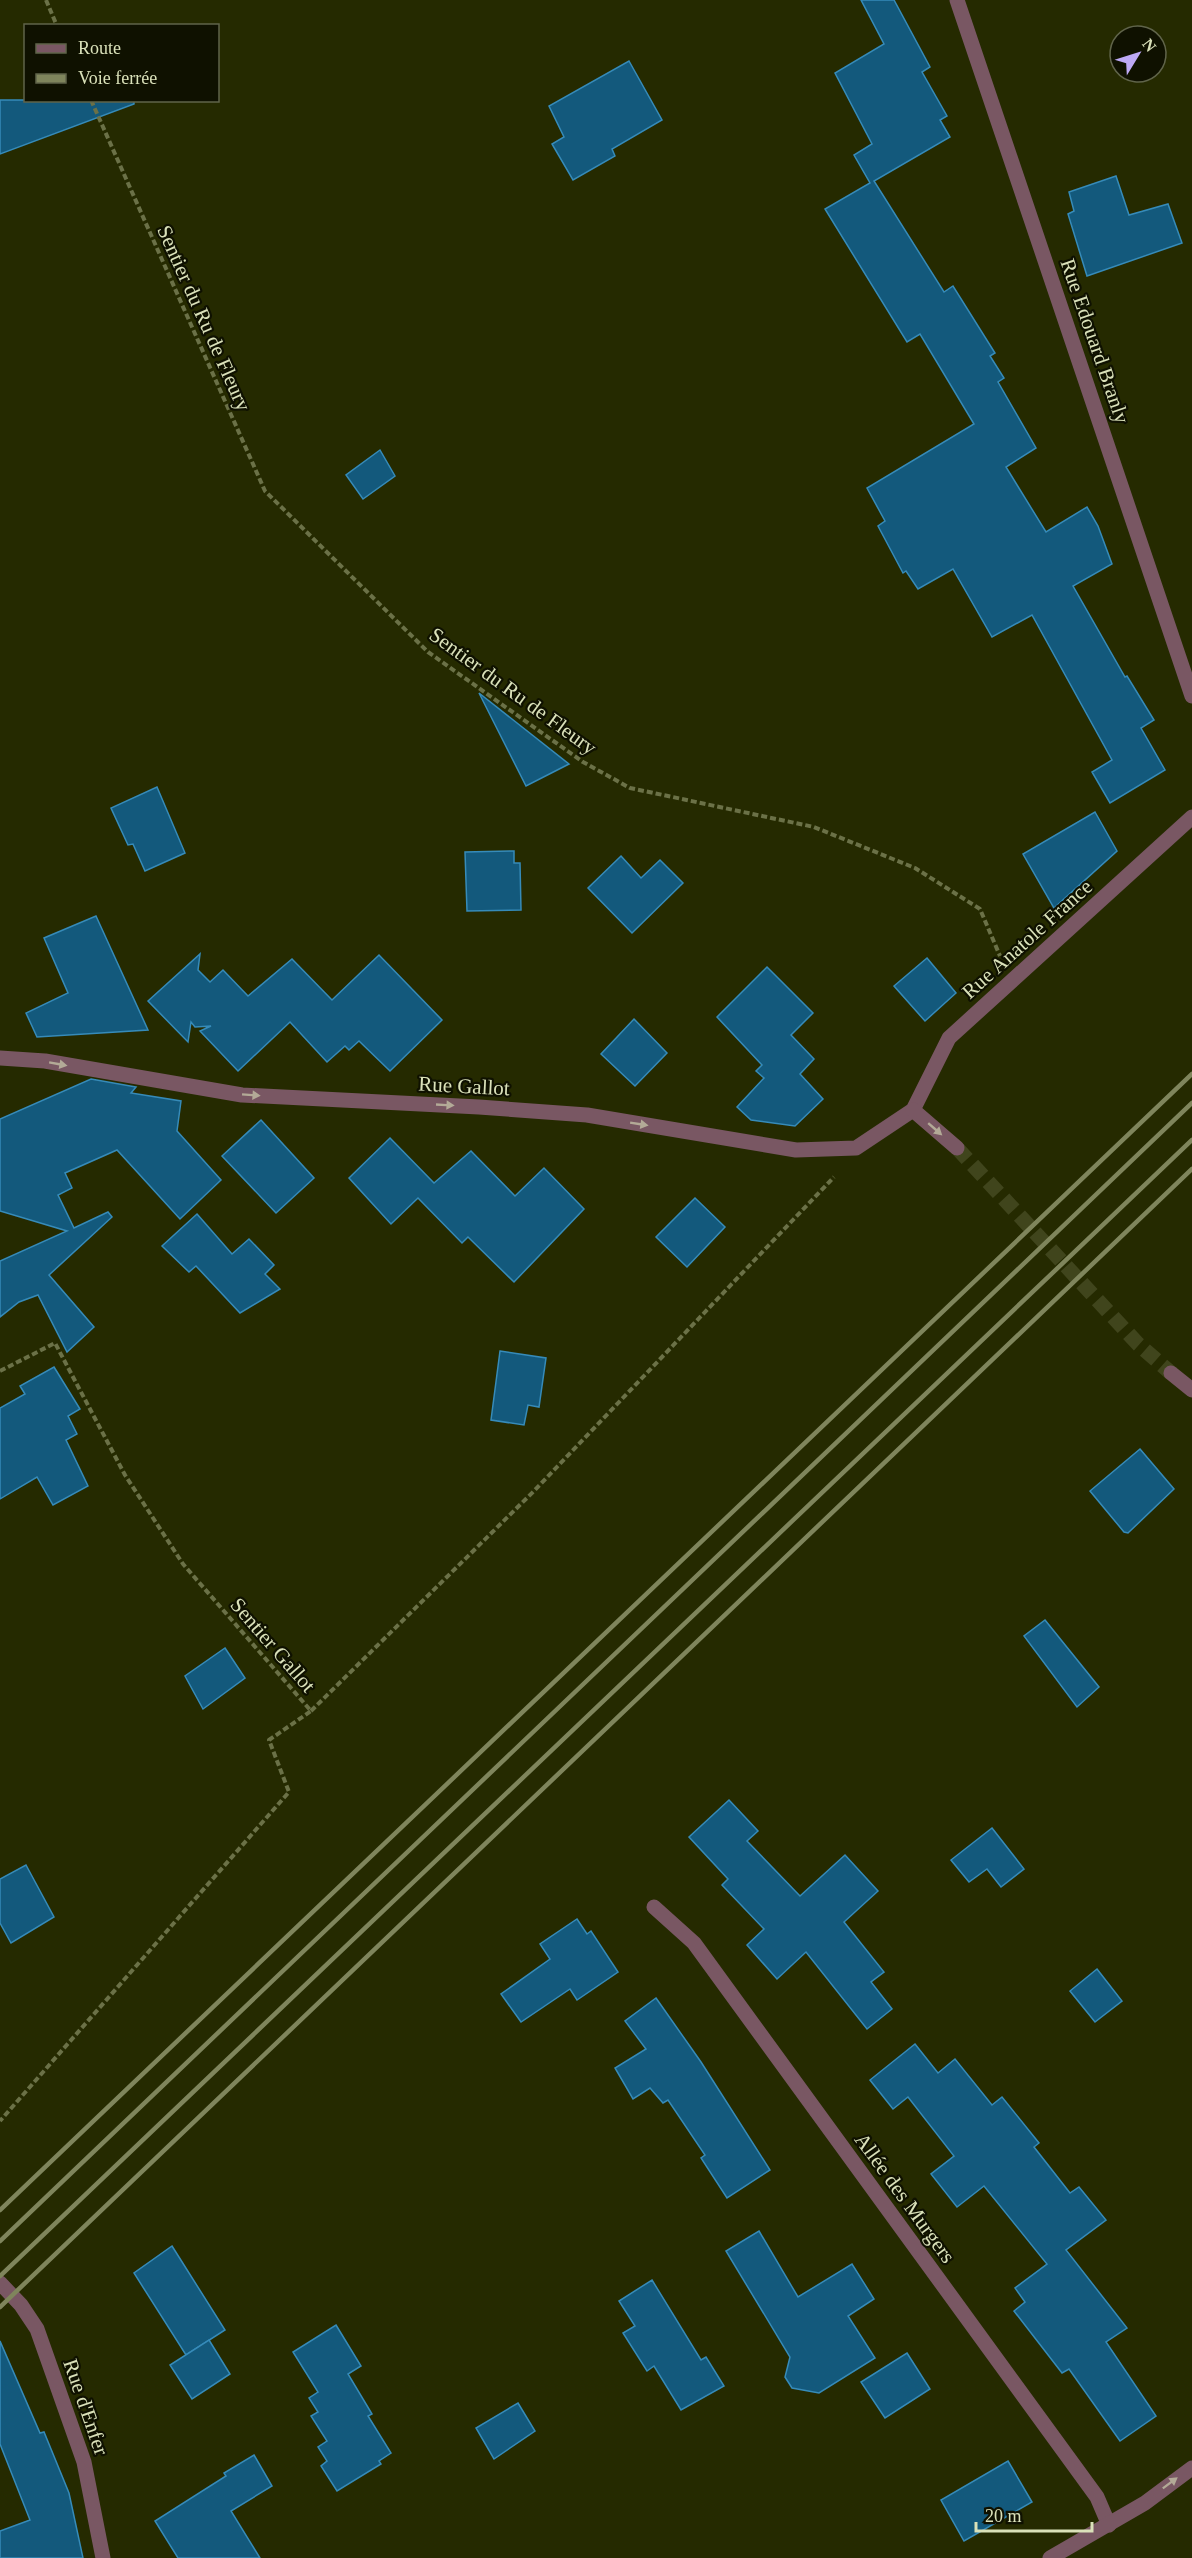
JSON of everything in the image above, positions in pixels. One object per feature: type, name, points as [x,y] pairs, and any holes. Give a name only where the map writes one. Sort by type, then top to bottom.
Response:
[{"type":"street","name":"Rue Edouard Branly","points":[[957,0],[1192,696]]},
{"type":"street","name":"Rue Anatole France","points":[[913,1110],[949,1038],[1192,817]]},
{"type":"street","name":"Rue Gallot","points":[[0,1058],[45,1061],[242,1095],[479,1107],[587,1116],[796,1150],[856,1148],[913,1110]]},
{"type":"street","points":[[913,1110],[957,1148]]},
{"type":"street","points":[[1172,1373],[1192,1390]]},
{"type":"street","name":"Allée des Murgers","points":[[654,1907],[694,1943],[1097,2498],[1109,2525]]},
{"type":"street","name":"Rue d'Enfer","points":[[0,2283],[21,2305],[37,2329],[84,2462],[103,2558]]},
{"type":"street","points":[[1050,2558],[1109,2525],[1192,2468]]},
{"type":"path","points":[[46,0],[56,24]]},
{"type":"path","name":"Sentier du Ru de Fleury","points":[[92,102],[265,491],[428,652],[583,762],[630,788],[814,826],[915,868],[980,909],[1012,981]]},
{"type":"path","points":[[311,1711],[534,1491],[840,1171]]},
{"type":"path","name":"Sentier Gallot","points":[[0,1371],[55,1343],[125,1475],[183,1564],[311,1711],[269,1740],[289,1792],[0,2121]]},
{"type":"building","points":[[861,0],[894,0],[930,67],[922,72],[947,116],[940,120],[950,137],[874,181],[944,292],[953,286],[995,353],[990,356],[1004,378],[998,382],[1036,448],[1006,467],[1046,532],[1087,507],[1098,526],[1112,564],[1073,586],[1125,677],[1127,676],[1154,720],[1141,728],[1165,770],[1110,803],[1092,772],[1112,760],[1032,615],[992,637],[953,569],[918,589],[906,571],[903,573],[878,526],[885,521],[867,488],[974,424],[920,334],[907,342],[825,209],[870,183],[854,155],[872,144],[835,73],[884,44]]},
{"type":"building","points":[[629,61],[662,120],[612,149],[615,156],[573,180],[552,144],[564,137],[549,106]]},
{"type":"building","points":[[0,100],[134,102],[134,104],[0,154]]},
{"type":"building","points":[[1116,176],[1129,215],[1168,204],[1182,243],[1087,276],[1068,214],[1074,211],[1069,192]]},
{"type":"building","points":[[380,450],[395,476],[363,499],[346,475]]},
{"type":"building","points":[[479,693],[569,764],[526,786]]},
{"type":"building","points":[[157,787],[185,853],[145,871],[133,844],[128,845],[111,808]]},
{"type":"building","points":[[1095,812],[1117,851],[1054,908],[1023,854]]},
{"type":"building","points":[[514,851],[514,863],[520,863],[521,910],[467,911],[465,852]]},
{"type":"building","points":[[621,856],[641,878],[660,860],[683,883],[632,933],[588,888]]},
{"type":"building","points":[[96,916],[148,1030],[37,1037],[26,1013],[68,993],[44,938]]},
{"type":"building","points":[[200,954],[198,970],[210,982],[223,970],[248,996],[292,959],[332,1000],[379,955],[442,1020],[390,1071],[359,1041],[349,1050],[345,1046],[327,1062],[290,1022],[238,1071],[200,1031],[211,1026],[195,1027],[191,1022],[188,1042],[148,1001]]},
{"type":"building","points":[[927,958],[956,993],[925,1021],[894,986]]},
{"type":"building","points":[[767,967],[813,1013],[791,1035],[814,1059],[800,1074],[823,1099],[795,1126],[751,1120],[737,1107],[764,1078],[756,1071],[762,1065],[717,1017]]},
{"type":"building","points":[[634,1019],[667,1053],[635,1086],[601,1054]]},
{"type":"building","points":[[91,1079],[136,1087],[131,1093],[181,1101],[177,1131],[221,1180],[180,1219],[117,1150],[65,1173],[72,1188],[58,1195],[74,1228],[108,1212],[112,1217],[49,1275],[94,1327],[67,1352],[38,1295],[19,1302],[0,1317],[0,1261],[67,1231],[0,1211],[0,1119]]},
{"type":"building","points":[[261,1120],[314,1178],[276,1213],[222,1156]]},
{"type":"building","points":[[390,1138],[434,1183],[471,1151],[515,1196],[544,1168],[584,1209],[514,1282],[468,1237],[462,1243],[418,1198],[391,1224],[349,1178]]},
{"type":"building","points":[[695,1198],[725,1227],[687,1267],[656,1237]]},
{"type":"building","points":[[197,1214],[232,1254],[249,1239],[274,1265],[265,1274],[280,1289],[240,1313],[196,1266],[189,1272],[162,1246]]},
{"type":"building","points":[[500,1351],[546,1358],[539,1407],[528,1405],[524,1425],[491,1420]]},
{"type":"building","points":[[54,1367],[80,1409],[68,1416],[77,1434],[66,1440],[88,1486],[53,1505],[37,1477],[0,1499],[0,1408],[25,1394],[20,1386]]},
{"type":"building","points":[[1140,1449],[1174,1489],[1128,1533],[1124,1532],[1090,1491]]},
{"type":"building","points":[[1045,1620],[1099,1687],[1077,1707],[1024,1636]]},
{"type":"building","points":[[225,1648],[245,1678],[203,1709],[185,1676]]},
{"type":"building","points":[[729,1800],[758,1831],[747,1841],[800,1896],[845,1855],[878,1891],[844,1922],[884,1972],[871,1982],[892,2009],[867,2029],[806,1952],[777,1979],[747,1945],[764,1929],[722,1885],[728,1879],[689,1837]]},
{"type":"building","points":[[992,1828],[1024,1869],[1001,1887],[987,1869],[969,1882],[951,1860]]},
{"type":"building","points":[[26,1865],[54,1917],[11,1943],[0,1923],[0,1879]]},
{"type":"building","points":[[577,1919],[587,1934],[591,1931],[618,1972],[577,2000],[570,1989],[521,2022],[501,1994],[550,1959],[540,1944]]},
{"type":"building","points":[[1097,1969],[1122,2001],[1095,2022],[1070,1991]]},
{"type":"building","points":[[656,1998],[701,2062],[770,2170],[727,2198],[701,2158],[705,2155],[668,2100],[663,2103],[650,2088],[633,2099],[615,2068],[646,2049],[625,2021]]},
{"type":"building","points":[[915,2044],[938,2073],[955,2059],[992,2105],[1002,2097],[1039,2143],[1034,2147],[1070,2193],[1079,2187],[1106,2220],[1066,2250],[1127,2328],[1106,2342],[1156,2416],[1120,2441],[1069,2369],[1062,2373],[1014,2311],[1025,2302],[1015,2288],[1047,2264],[984,2186],[957,2207],[931,2174],[954,2156],[908,2097],[893,2109],[870,2080]]},
{"type":"building","points":[[759,2231],[798,2297],[852,2264],[874,2299],[848,2316],[875,2358],[819,2393],[792,2388],[785,2377],[790,2357],[726,2251]]},
{"type":"building","points":[[172,2246],[225,2330],[186,2355],[134,2273]]},
{"type":"building","points":[[652,2280],[701,2360],[706,2357],[724,2386],[681,2410],[654,2366],[647,2371],[623,2333],[635,2326],[619,2301]]},
{"type":"building","points":[[336,2325],[361,2366],[348,2374],[372,2414],[368,2416],[391,2453],[379,2461],[381,2464],[337,2491],[321,2466],[327,2461],[318,2447],[327,2441],[311,2416],[318,2412],[309,2398],[318,2392],[293,2352]]},
{"type":"building","points":[[209,2340],[230,2374],[192,2399],[170,2365]]},
{"type":"building","points":[[0,2341],[40,2433],[44,2432],[69,2493],[83,2558],[0,2558],[0,2531],[30,2520],[0,2444]]},
{"type":"building","points":[[907,2353],[930,2389],[885,2418],[861,2382]]},
{"type":"building","points":[[518,2403],[535,2431],[494,2459],[476,2428]]},
{"type":"building","points":[[254,2455],[272,2486],[231,2511],[260,2558],[178,2558],[155,2521],[226,2476],[224,2473]]},
{"type":"building","points":[[1008,2461],[1032,2502],[964,2541],[941,2500]]},
{"type":"tunnel","points":[[957,1148],[1138,1344],[1171,1373]]},
{"type":"railway","points":[[0,2210],[1192,1074]]},
{"type":"railway","points":[[0,2241],[1192,1103]]},
{"type":"railway","points":[[0,2276],[1192,1140]]},
{"type":"railway","points":[[0,2307],[1192,1169]]}]
